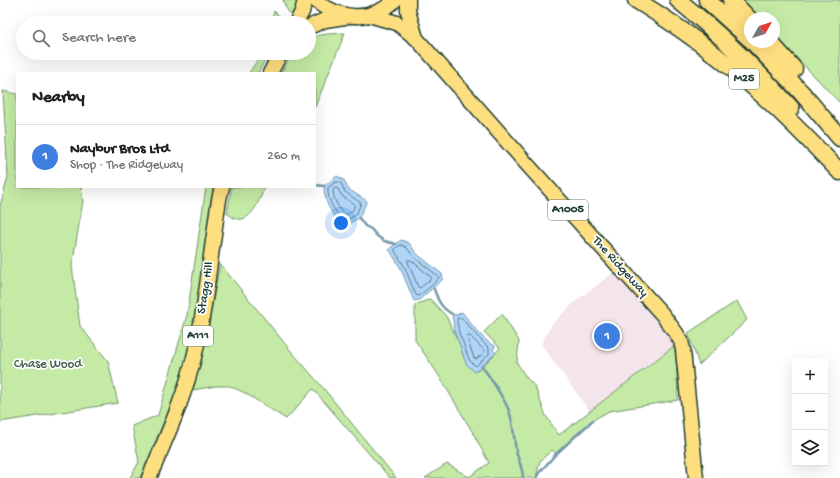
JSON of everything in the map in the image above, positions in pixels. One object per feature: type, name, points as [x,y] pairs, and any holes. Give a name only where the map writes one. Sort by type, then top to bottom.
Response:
[{"type":"highway","name":"M25","points":[[636,0],[707,48],[759,92],[840,172]]},
{"type":"highway","name":"M25","points":[[678,0],[712,29],[756,71],[796,114],[840,168]]},
{"type":"highway","points":[[707,0],[744,34]]},
{"type":"highway","points":[[731,0],[744,14]]},
{"type":"highway","name":"M25","points":[[759,48],[801,92],[840,138]]},
{"type":"highway","name":"M25","points":[[775,48],[807,84],[840,138]]},
{"type":"main road","points":[[300,16],[305,0]]},
{"type":"main road","points":[[314,0],[323,7],[339,14],[352,16]]},
{"type":"main road","points":[[316,24],[325,20],[369,15],[381,11],[396,0]]},
{"type":"main road","name":"The Ridgeway","points":[[408,0],[408,11],[416,38]]},
{"type":"main road","name":"The Ridgeway","points":[[369,15],[397,23],[416,38],[640,289],[676,333],[681,341],[685,361],[696,478]]},
{"type":"main road","points":[[271,72],[277,60]]},
{"type":"main road","name":"Stagg Hill","points":[[149,478],[176,413],[196,350],[222,188]]},
{"type":"shaded area","points":[[613,273],[663,328],[674,346],[590,412],[541,344],[553,323],[576,301]]},
{"type":"green space","points":[[283,0],[299,0],[294,16],[292,16]]},
{"type":"green space","points":[[741,0],[840,0],[840,103],[780,40],[780,12],[753,12]]},
{"type":"green space","points":[[274,11],[279,16],[273,16]]},
{"type":"green space","points":[[345,33],[316,105],[316,72],[282,72],[288,60],[316,60],[316,36]]},
{"type":"green space","points":[[257,60],[266,60],[259,72],[250,72]]},
{"type":"green space","name":"Chase Wood","points":[[3,91],[16,94],[16,188],[81,188],[83,201],[72,266],[80,326],[108,361],[118,403],[0,422],[0,206],[8,177]]},
{"type":"green space","points":[[206,188],[217,188],[190,351],[179,386],[140,478],[130,478],[139,462],[132,426],[158,415],[187,315]]},
{"type":"green space","points":[[232,188],[265,188],[255,207],[246,217],[241,219],[234,218],[227,213]]},
{"type":"green space","points":[[220,264],[396,478],[390,478],[313,389],[286,419],[245,393],[230,386],[216,386],[193,390]]},
{"type":"green space","points":[[430,299],[446,316],[460,345],[464,358],[475,372],[500,348],[484,332],[502,314],[519,341],[517,363],[535,387],[546,416],[559,435],[674,346],[678,400],[609,411],[593,420],[556,454],[552,450],[540,461],[536,478],[425,478],[447,464],[469,477],[489,463],[472,431],[436,371],[415,340],[415,305]]},
{"type":"green space","points":[[737,301],[747,320],[699,365],[688,333]]},
{"type":"water","points":[[337,176],[344,180],[348,189],[367,201],[359,218],[343,227],[329,208],[324,192],[324,186]]},
{"type":"water","points":[[401,240],[409,243],[417,254],[442,274],[443,279],[419,300],[414,301],[400,267],[389,249]]},
{"type":"water","points":[[462,312],[481,336],[490,344],[495,346],[493,350],[496,353],[475,372],[467,365],[455,334],[452,314],[457,315]]},
{"type":"waterway","points":[[316,185],[324,186]]},
{"type":"waterway","points":[[359,218],[365,226],[371,229],[384,241],[396,244]]},
{"type":"waterway","points":[[434,289],[442,306],[452,314]]},
{"type":"waterway","points":[[482,366],[508,408],[523,478]]},
{"type":"waterway","points":[[537,478],[538,474],[556,454],[593,420]]},
{"type":"place","name":"Naybur Bros Ltd","points":[[607,336]]}]
